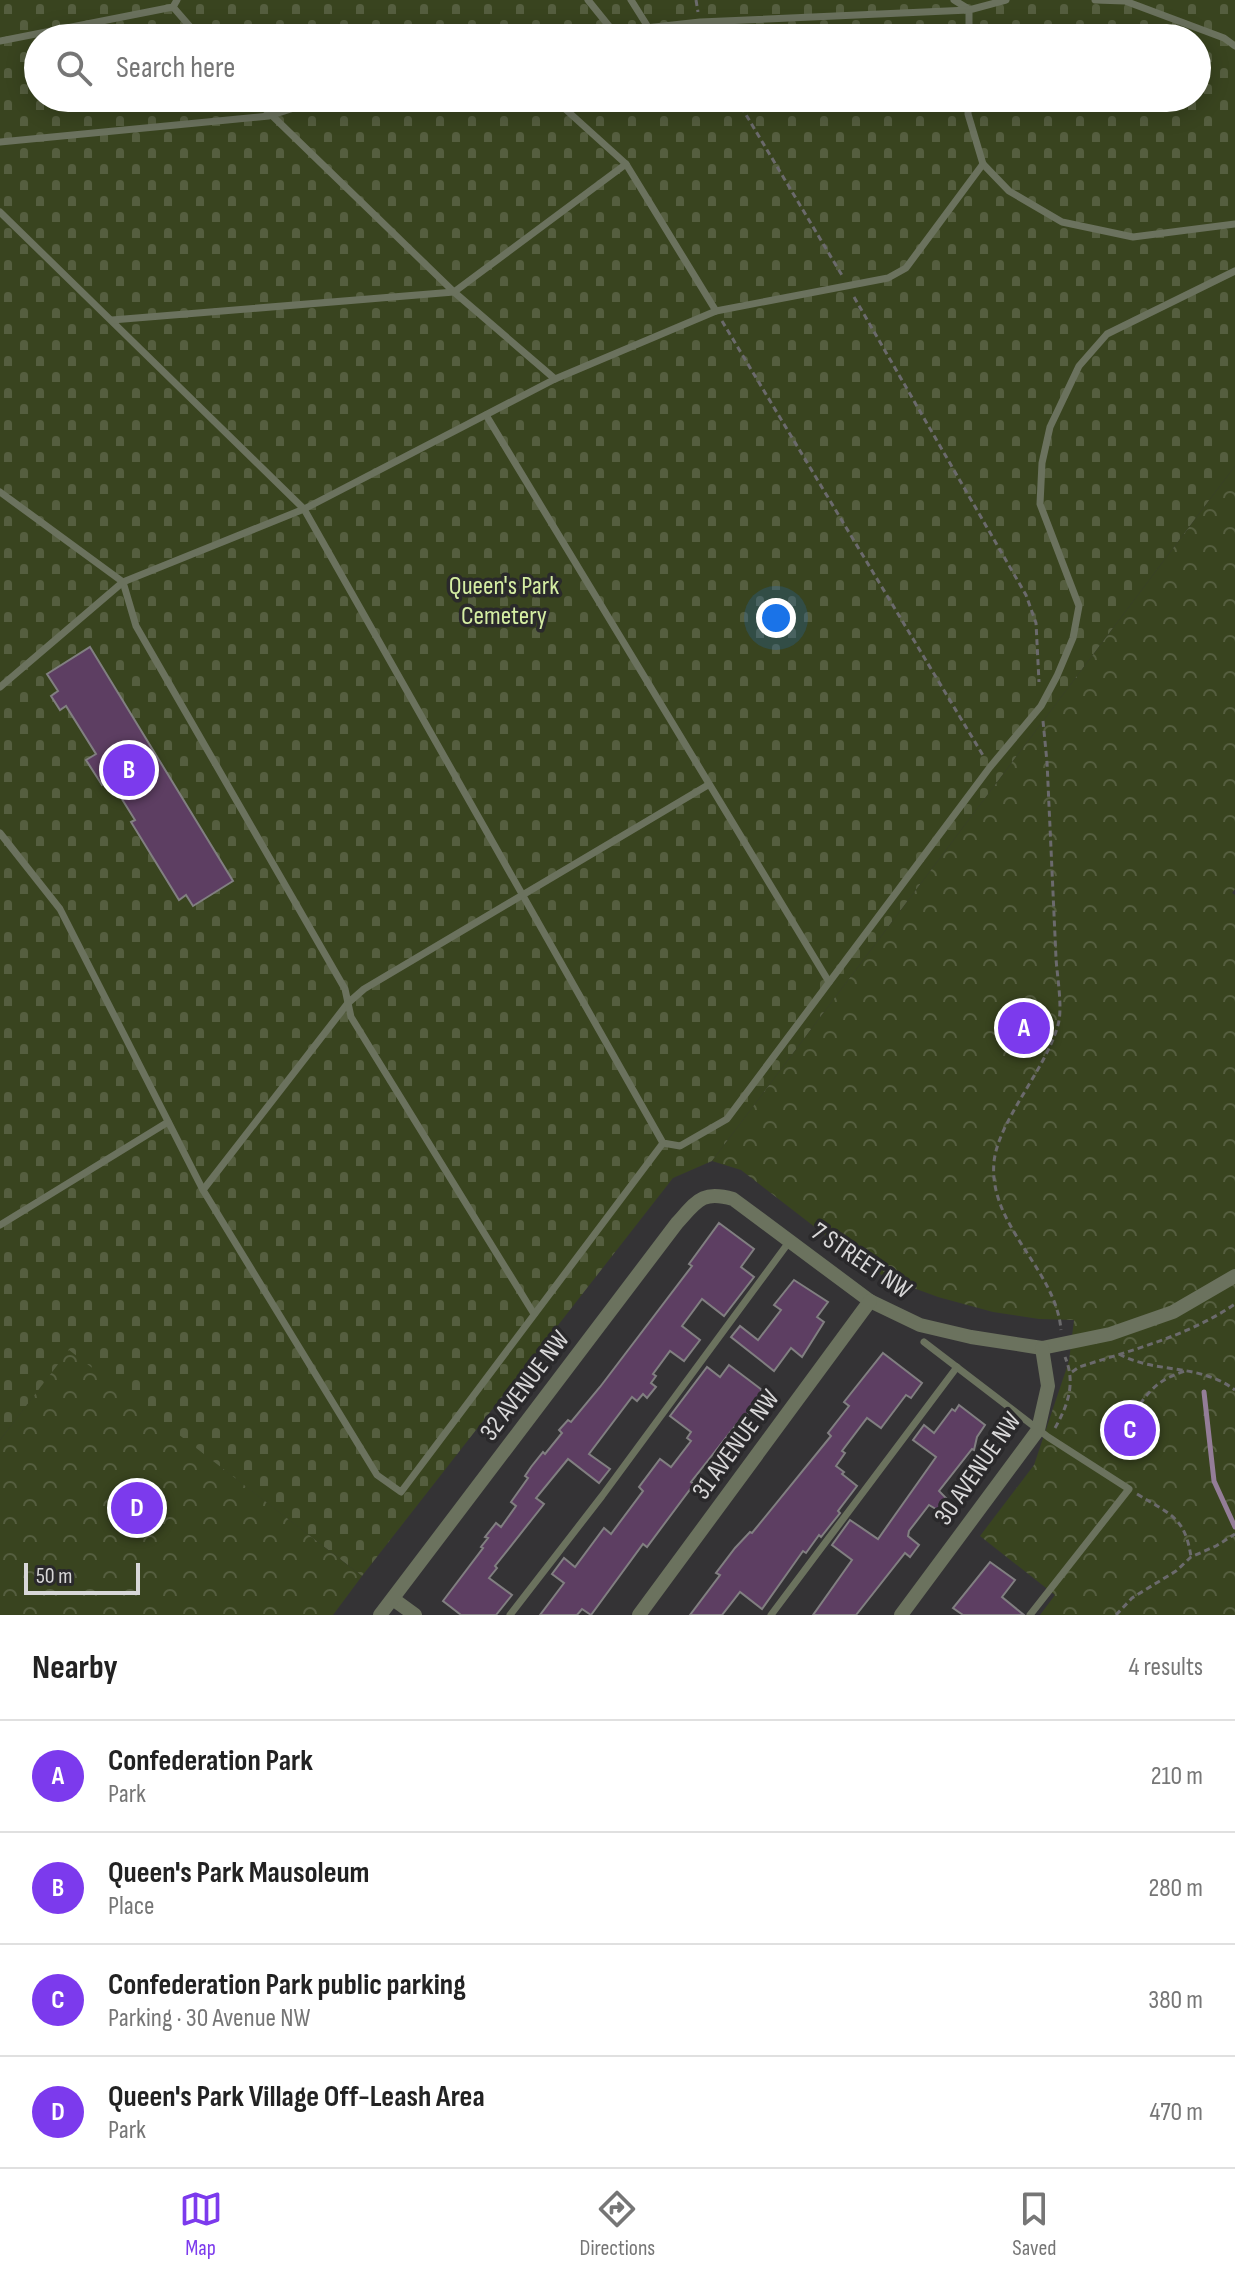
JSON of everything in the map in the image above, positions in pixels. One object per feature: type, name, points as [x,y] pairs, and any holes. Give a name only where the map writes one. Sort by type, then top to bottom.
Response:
[{"type":"street","name":"7 STREET NW","points":[[715,1194],[733,1199],[870,1301],[920,1325],[1042,1348]]},
{"type":"street","name":"32 AVENUE NW","points":[[380,1615],[677,1223],[696,1202],[715,1194]]},
{"type":"street","points":[[1042,1348],[1110,1334],[1173,1312],[1235,1276]]},
{"type":"street","name":"31 AVENUE NW","points":[[639,1615],[870,1301]]},
{"type":"street","name":"30 AVENUE NW","points":[[901,1615],[1043,1433],[1048,1386],[1042,1348]]},
{"type":"street","points":[[393,1599],[415,1615]]},
{"type":"lane","points":[[588,0],[607,24]]},
{"type":"lane","points":[[631,0],[646,24]]},
{"type":"lane","points":[[954,0],[969,10]]},
{"type":"lane","points":[[679,24],[969,10],[1006,0]]},
{"type":"lane","points":[[1095,0],[1125,1],[1187,24]]},
{"type":"lane","points":[[78,24],[175,3],[190,24]]},
{"type":"lane","points":[[969,10],[969,24]]},
{"type":"lane","points":[[1211,33],[1235,46]]},
{"type":"lane","points":[[0,41],[24,36]]},
{"type":"lane","points":[[266,112],[454,292],[555,379]]},
{"type":"lane","points":[[0,142],[269,116],[281,112]]},
{"type":"lane","points":[[568,112],[626,164],[716,311]]},
{"type":"lane","points":[[968,112],[983,164],[1009,191],[1062,222],[1133,237],[1235,224]]},
{"type":"lane","points":[[112,320],[454,292],[626,164]]},
{"type":"lane","points":[[0,687],[123,582],[304,509],[555,379],[716,311],[888,278],[906,268],[983,164]]},
{"type":"lane","points":[[0,212],[304,509],[526,895],[663,1143]]},
{"type":"lane","points":[[663,1143],[680,1146],[727,1119],[990,767],[1041,706],[1073,638],[1079,606],[1040,504],[1042,463],[1050,427],[1079,366],[1107,334],[1235,271]]},
{"type":"lane","points":[[486,415],[829,982]]},
{"type":"lane","points":[[0,492],[123,582],[136,626],[345,989],[351,1017],[534,1314]]},
{"type":"lane","points":[[203,1190],[348,1003],[364,989],[708,785]]},
{"type":"lane","points":[[0,833],[60,909],[203,1190],[377,1475],[401,1492],[663,1143]]},
{"type":"lane","points":[[0,1225],[168,1122]]},
{"type":"lane","points":[[510,1615],[790,1240]]},
{"type":"lane","points":[[924,1342],[1043,1433],[1129,1489],[1030,1615]]},
{"type":"lane","points":[[771,1615],[957,1367]]},
{"type":"path","points":[[744,112],[1026,595],[1036,623],[1047,762],[1059,1022],[1038,1072],[999,1140],[994,1163],[996,1192],[1005,1214],[1049,1289],[1061,1331]]},
{"type":"path","points":[[716,311],[990,767]]},
{"type":"path","points":[[1043,1433],[1067,1405],[1072,1372],[1079,1367],[1148,1346],[1200,1324],[1235,1304]]},
{"type":"path","points":[[1119,1354],[1138,1362],[1216,1377],[1235,1390]]},
{"type":"path","points":[[1140,1404],[1155,1385],[1185,1371]]},
{"type":"path","points":[[1129,1489],[1178,1520],[1188,1537],[1191,1557]]},
{"type":"path","points":[[1116,1615],[1132,1598],[1176,1571],[1191,1557],[1235,1534]]},
{"type":"green space","name":"Queen's Park Cemetery","points":[[0,0],[1235,0],[1235,466],[712,1161],[673,1178],[362,1576],[69,1351],[0,1440]]},
{"type":"green space","points":[[1235,466],[1235,889],[1232,893],[1235,895],[1235,1615],[1040,1615],[1055,1595],[980,1536],[1034,1465],[1069,1361],[1074,1320],[1039,1319],[993,1312],[889,1279],[864,1265],[741,1170],[712,1161]]},
{"type":"green space","points":[[69,1350],[362,1576],[333,1615],[0,1615],[0,1440]]},
{"type":"building","points":[[90,647],[233,881],[193,906],[186,895],[179,900],[131,822],[135,820],[110,780],[102,785],[86,760],[96,754],[66,706],[60,710],[51,696],[58,691],[47,674]]},
{"type":"building","points":[[719,1223],[754,1249],[741,1267],[754,1277],[724,1316],[702,1299],[682,1326],[700,1340],[684,1361],[670,1351],[653,1374],[656,1376],[651,1383],[656,1387],[647,1398],[643,1394],[637,1401],[632,1397],[589,1454],[610,1469],[599,1483],[568,1459],[536,1498],[544,1504],[489,1578],[512,1595],[496,1615],[461,1615],[443,1601],[483,1548],[488,1538],[485,1537],[496,1523],[501,1527],[516,1506],[511,1502],[528,1478],[525,1476],[562,1433],[559,1430],[568,1420],[571,1422],[600,1387],[692,1266],[689,1264]]},
{"type":"building","points":[[794,1280],[828,1302],[817,1317],[824,1322],[802,1357],[791,1348],[774,1371],[731,1337],[740,1326],[758,1340],[781,1310],[774,1305]]},
{"type":"building","points":[[883,1353],[922,1383],[911,1398],[906,1395],[881,1428],[867,1418],[842,1451],[845,1453],[836,1466],[857,1486],[838,1511],[840,1513],[806,1553],[803,1551],[762,1609],[740,1592],[722,1615],[690,1615],[720,1575],[716,1573],[735,1548],[752,1533],[831,1436],[828,1433],[849,1406],[844,1402]]},
{"type":"building","points":[[729,1365],[762,1390],[746,1417],[744,1415],[691,1482],[694,1484],[647,1547],[643,1544],[591,1615],[582,1609],[577,1615],[540,1615],[564,1583],[552,1574],[564,1558],[575,1567],[604,1528],[611,1534],[643,1491],[639,1487],[660,1459],[671,1467],[691,1441],[687,1438],[691,1432],[670,1416],[707,1367],[720,1377]]},
{"type":"building","points":[[959,1405],[985,1425],[977,1437],[974,1450],[939,1491],[949,1501],[941,1512],[929,1505],[909,1531],[908,1536],[919,1545],[910,1557],[905,1553],[856,1615],[813,1615],[852,1560],[832,1545],[850,1520],[878,1539],[936,1457],[913,1440],[924,1425],[934,1433],[952,1409],[955,1411]]},
{"type":"building","points":[[990,1562],[1015,1580],[1002,1597],[1024,1615],[963,1615],[953,1608]]},
{"type":"waterway","points":[[1204,1392],[1214,1481],[1235,1527]]},
{"type":"place","name":"Queen's Park Mausoleum","points":[[129,770]]},
{"type":"place","name":"Confederation Park","points":[[1024,1028]]},
{"type":"place","name":"Confederation Park public parking","points":[[1130,1430]]},
{"type":"place","name":"Queen's Park Village Off-Leash Area","points":[[137,1508]]}]
